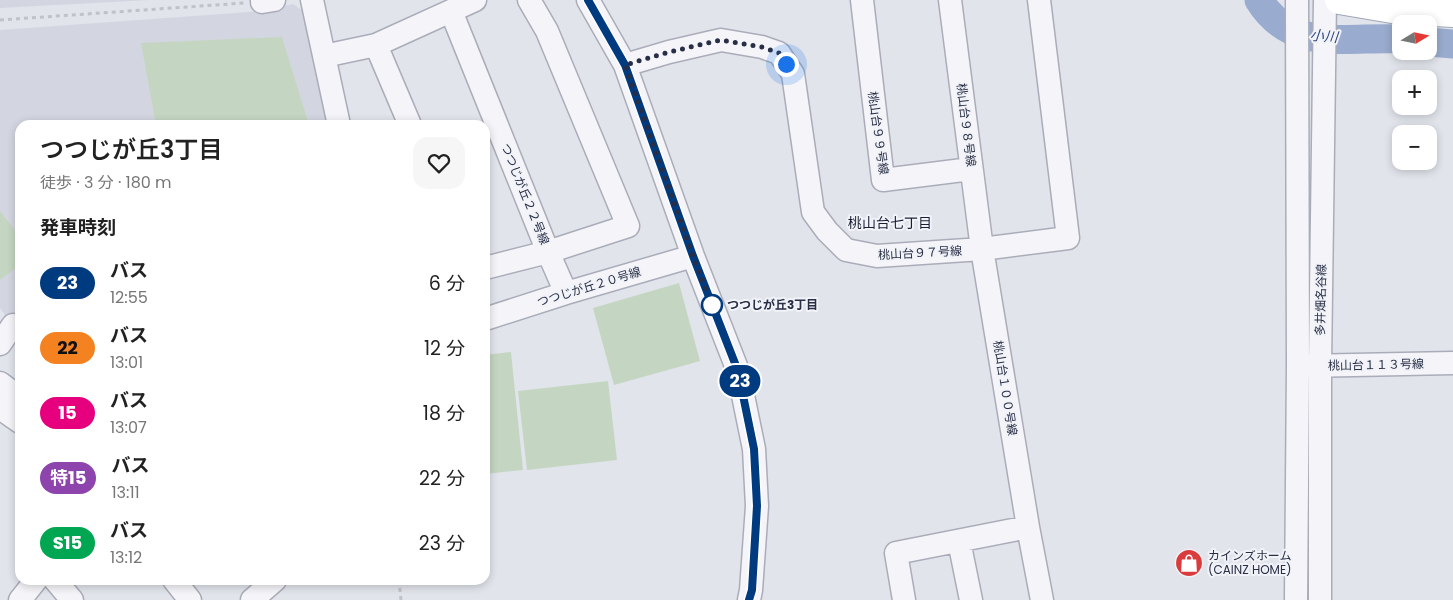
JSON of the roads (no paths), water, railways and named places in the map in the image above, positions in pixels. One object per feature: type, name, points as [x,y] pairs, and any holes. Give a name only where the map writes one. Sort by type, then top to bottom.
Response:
[{"type":"main road","points":[[1339,0],[1398,10],[1453,12]]},
{"type":"street","points":[[312,0],[338,120]]},
{"type":"street","points":[[324,56],[376,45],[475,0]]},
{"type":"street","points":[[490,267],[548,252],[628,226],[548,31],[528,0]]},
{"type":"street","points":[[588,0],[625,65],[693,256],[738,371],[754,449],[757,506],[752,590],[749,600]]},
{"type":"street","name":"桃山台９９号線","points":[[862,0],[883,180],[971,169]]},
{"type":"street","name":"桃山台９８号線","points":[[950,0],[982,249]]},
{"type":"street","name":"桃山台９７号線","points":[[625,65],[721,40],[762,47],[779,53],[793,74],[813,212],[827,231],[846,250],[877,256],[982,249],[1068,238],[1039,0]]},
{"type":"street","name":"多井畑名谷線","points":[[1297,0],[1297,82],[1320,600]]},
{"type":"street","name":"多井畑名谷線","points":[[1296,600],[1324,84],[1325,0]]},
{"type":"street","name":"つつじが丘２２号線","points":[[451,11],[566,293]]},
{"type":"street","points":[[376,45],[408,120]]},
{"type":"street","name":"桃山台１００号線","points":[[982,249],[1028,528],[1042,600]]},
{"type":"street","name":"つつじが丘２０号線","points":[[490,317],[693,256]]},
{"type":"street","points":[[0,344],[13,325]]},
{"type":"street","name":"桃山台１１３号線","points":[[1309,366],[1453,363]]},
{"type":"street","points":[[0,383],[15,394]]},
{"type":"street","points":[[0,408],[15,418]]},
{"type":"street","points":[[904,600],[896,553],[1028,528]]},
{"type":"street","points":[[960,541],[971,600]]},
{"type":"street","points":[[20,600],[32,585]]},
{"type":"street","points":[[60,585],[72,600]]},
{"type":"street","points":[[178,585],[190,600]]},
{"type":"street","points":[[194,585],[205,600]]},
{"type":"street","points":[[252,600],[269,585]]},
{"type":"waterway","name":"小川","points":[[1259,0],[1272,17],[1288,28],[1305,35],[1323,39],[1342,40],[1392,39]]},
{"type":"waterway","name":"小川","points":[[1438,43],[1453,44]]},
{"type":"place","name":"つつじが丘3丁目","points":[[712,305]]},
{"type":"place","name":"カインズホーム (CAINZ HOME)","points":[[1189,563]]},
{"type":"district","name":"桃山台七丁目","points":[[890,223]]}]
